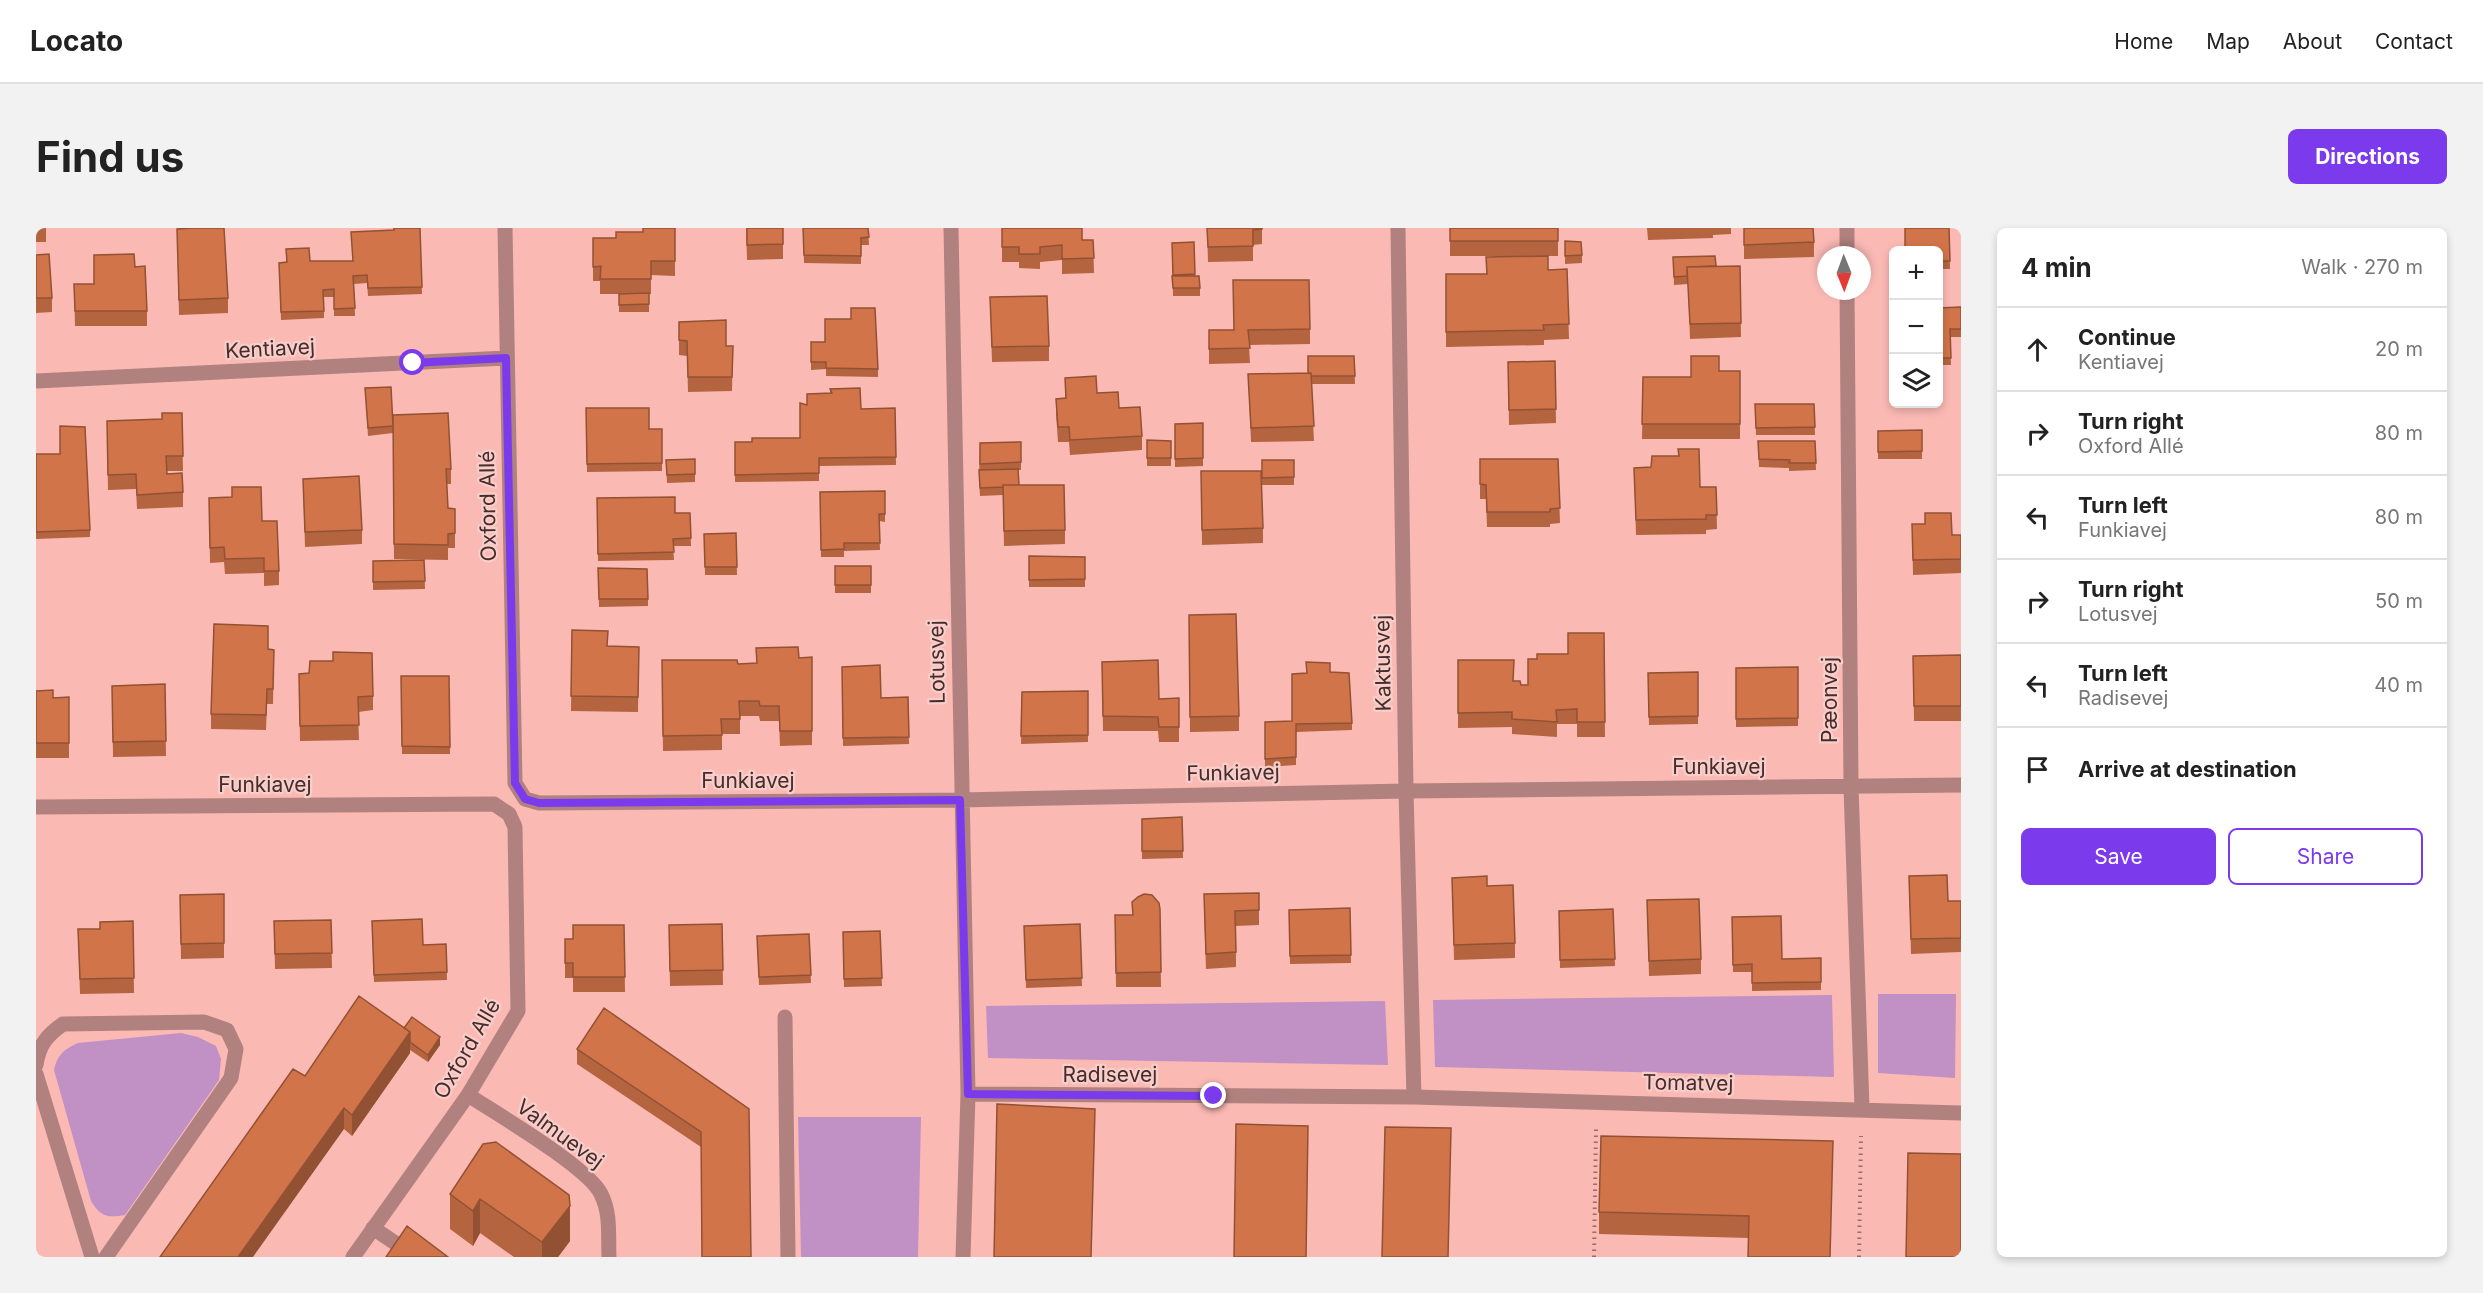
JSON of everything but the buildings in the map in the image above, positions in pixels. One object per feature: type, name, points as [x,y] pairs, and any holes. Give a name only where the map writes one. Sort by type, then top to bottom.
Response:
[{"type":"street","name":"Oxford Allé","points":[[505,228],[515,783]]},
{"type":"street","name":"Lotusvej","points":[[951,228],[960,800],[968,1094]]},
{"type":"street","name":"Kaktusvej","points":[[1398,228],[1406,791],[1414,1097]]},
{"type":"street","points":[[1847,228],[1847,246]]},
{"type":"street","name":"Pæonvej","points":[[1847,300],[1851,787],[1862,1108]]},
{"type":"street","name":"Kentiavej","points":[[36,381],[506,358]]},
{"type":"street","name":"Funkiavej","points":[[515,783],[525,799],[539,803],[960,800],[1406,791],[1961,785]]},
{"type":"street","name":"Oxford Allé","points":[[353,1257],[468,1095],[518,1011],[515,827],[509,814],[494,804]]},
{"type":"street","name":"Funkiavej","points":[[36,807],[494,804]]},
{"type":"street","points":[[785,1017],[788,1257]]},
{"type":"street","points":[[36,1065],[38,1052],[47,1035],[63,1024],[204,1022],[227,1030],[236,1049],[231,1078],[106,1257]]},
{"type":"street","points":[[36,1074],[92,1257]]},
{"type":"street","points":[[963,1257],[968,1094]]},
{"type":"street","name":"Radisevej","points":[[968,1094],[1414,1097]]},
{"type":"street","name":"Valmuevej","points":[[468,1095],[585,1173],[600,1192],[608,1213],[609,1257]]},
{"type":"street","name":"Tomatvej","points":[[1414,1097],[1862,1108],[1961,1113]]},
{"type":"street","points":[[374,1228],[416,1257]]},
{"type":"path","points":[[1594,1257],[1596,1102]]},
{"type":"path","points":[[1859,1257],[1862,1108]]},
{"type":"shaded area","points":[[1878,994],[1956,994],[1955,1078],[1878,1073]]},
{"type":"shaded area","points":[[1832,995],[1834,1077],[1435,1067],[1433,1000]]},
{"type":"shaded area","points":[[1385,1001],[1388,1065],[988,1058],[986,1006]]},
{"type":"shaded area","points":[[181,1033],[198,1037],[216,1046],[221,1059],[219,1080],[125,1215],[105,1215],[91,1201],[54,1070],[57,1060],[65,1050],[78,1043]]},
{"type":"shaded area","points":[[798,1117],[921,1117],[918,1257],[801,1257]]},
{"type":"route","points":[[413,363],[506,358],[515,783],[525,799],[539,803],[960,800],[968,1094],[1214,1096]]}]
